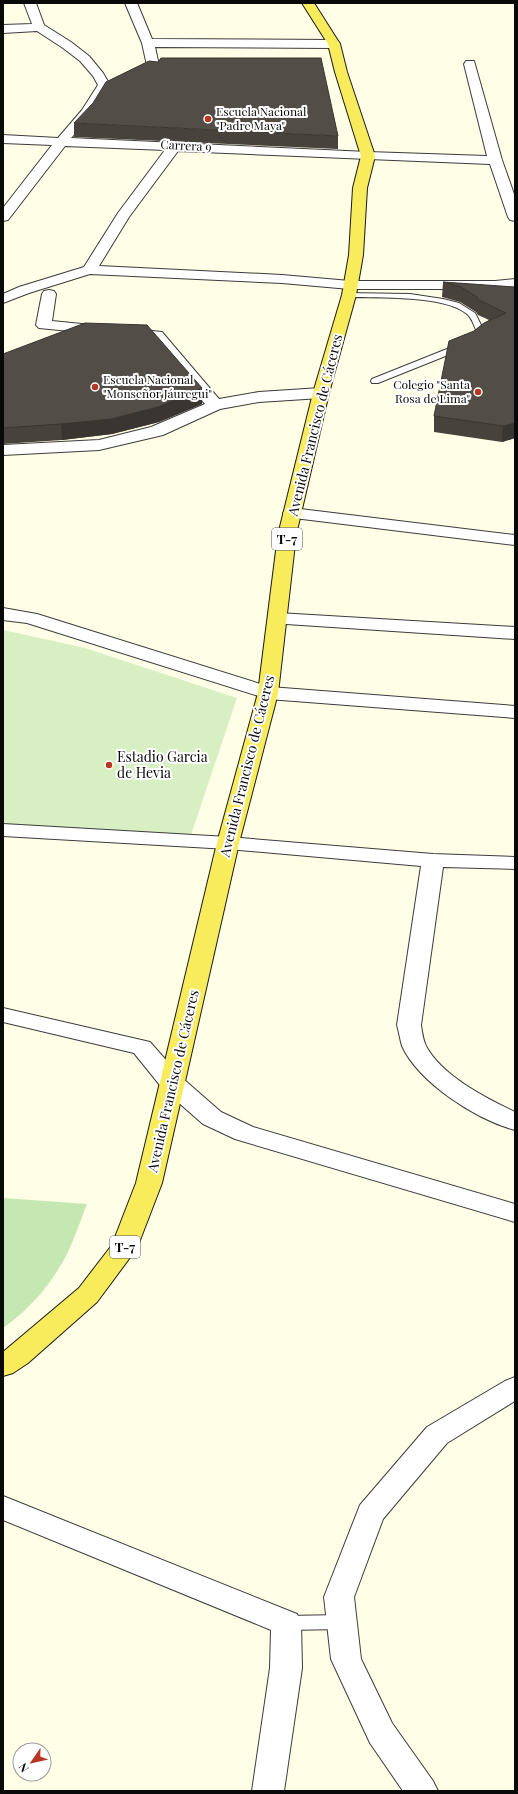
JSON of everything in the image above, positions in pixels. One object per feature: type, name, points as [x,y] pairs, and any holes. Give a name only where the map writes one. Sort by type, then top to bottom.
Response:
[{"type":"main road","points":[[308,3],[334,44],[341,72],[368,156]]},
{"type":"main road","name":"Avenida Francisco de Cáceres","points":[[3,1366],[18,1356],[88,1295],[124,1248],[149,1183],[228,843],[268,693],[288,535],[321,393],[349,290],[356,255],[360,188],[368,156]]},
{"type":"street","points":[[30,3],[35,12],[39,27]]},
{"type":"street","points":[[131,3],[148,43],[154,70]]},
{"type":"street","points":[[3,29],[39,27],[85,58],[99,74],[104,85],[87,112],[62,141],[3,217]]},
{"type":"street","points":[[148,43],[334,44]]},
{"type":"street","points":[[470,64],[495,160],[515,217]]},
{"type":"street","name":"Carrera 9","points":[[3,138],[368,156],[495,160]]},
{"type":"street","points":[[89,270],[123,216],[175,146]]},
{"type":"street","points":[[3,299],[24,290],[89,270],[282,279],[349,290],[515,283]]},
{"type":"street","points":[[49,294],[44,325],[157,335],[215,405]]},
{"type":"street","points":[[3,450],[99,445],[157,430],[190,418],[215,405],[259,397],[321,393]]},
{"type":"street","points":[[292,514],[515,540]]},
{"type":"street","points":[[3,614],[30,618],[268,693],[515,712]]},
{"type":"street","points":[[278,619],[515,634]]},
{"type":"street","points":[[3,830],[228,843],[433,860],[515,864]]},
{"type":"street","points":[[433,860],[409,1025],[415,1048],[440,1079],[494,1112],[515,1122]]},
{"type":"street","points":[[3,1015],[142,1047],[172,1083],[212,1118],[244,1133],[515,1213]]},
{"type":"street","points":[[422,1791],[381,1733],[346,1659],[339,1597],[370,1513],[437,1435],[515,1388]]},
{"type":"street","points":[[3,1508],[286,1623],[286,1668],[268,1791]]},
{"type":"lane","points":[[349,290],[389,296],[450,302],[467,310],[474,317],[481,333],[470,343],[375,381]]},
{"type":"lane","points":[[286,1623],[342,1622]]},
{"type":"green space","name":"Estadio Garcia de Hevia","points":[[3,630],[85,648],[237,698],[189,841],[3,831]]},
{"type":"green space","points":[[3,1198],[87,1204],[67,1253],[53,1277],[34,1301],[3,1328]]},
{"type":"building","name":"Escuela Nacional \"Padre Maya\"","points":[[161,58],[321,58],[338,136],[74,123],[93,103],[106,82],[149,61],[158,62]]},
{"type":"building","name":"Colegio \"Santa Rosa de Lima\"","points":[[443,282],[515,287],[515,423],[503,426],[434,416],[449,341],[474,331],[484,323],[506,313],[479,300],[477,297],[461,287]]},
{"type":"building","name":"Escuela Nacional \"Monseñor Jáuregui\"","points":[[85,323],[147,325],[202,388],[158,407],[111,419],[3,428],[3,354]]},
{"type":"place","name":"Escuela Nacional \"Padre Maya\"","points":[[208,119]]},
{"type":"place","name":"Escuela Nacional \"Monseñor Jáuregui\"","points":[[95,387]]},
{"type":"place","name":"Colegio \"Santa Rosa de Lima\"","points":[[478,392]]},
{"type":"place","name":"Estadio Garcia de Hevia","points":[[109,765]]}]
